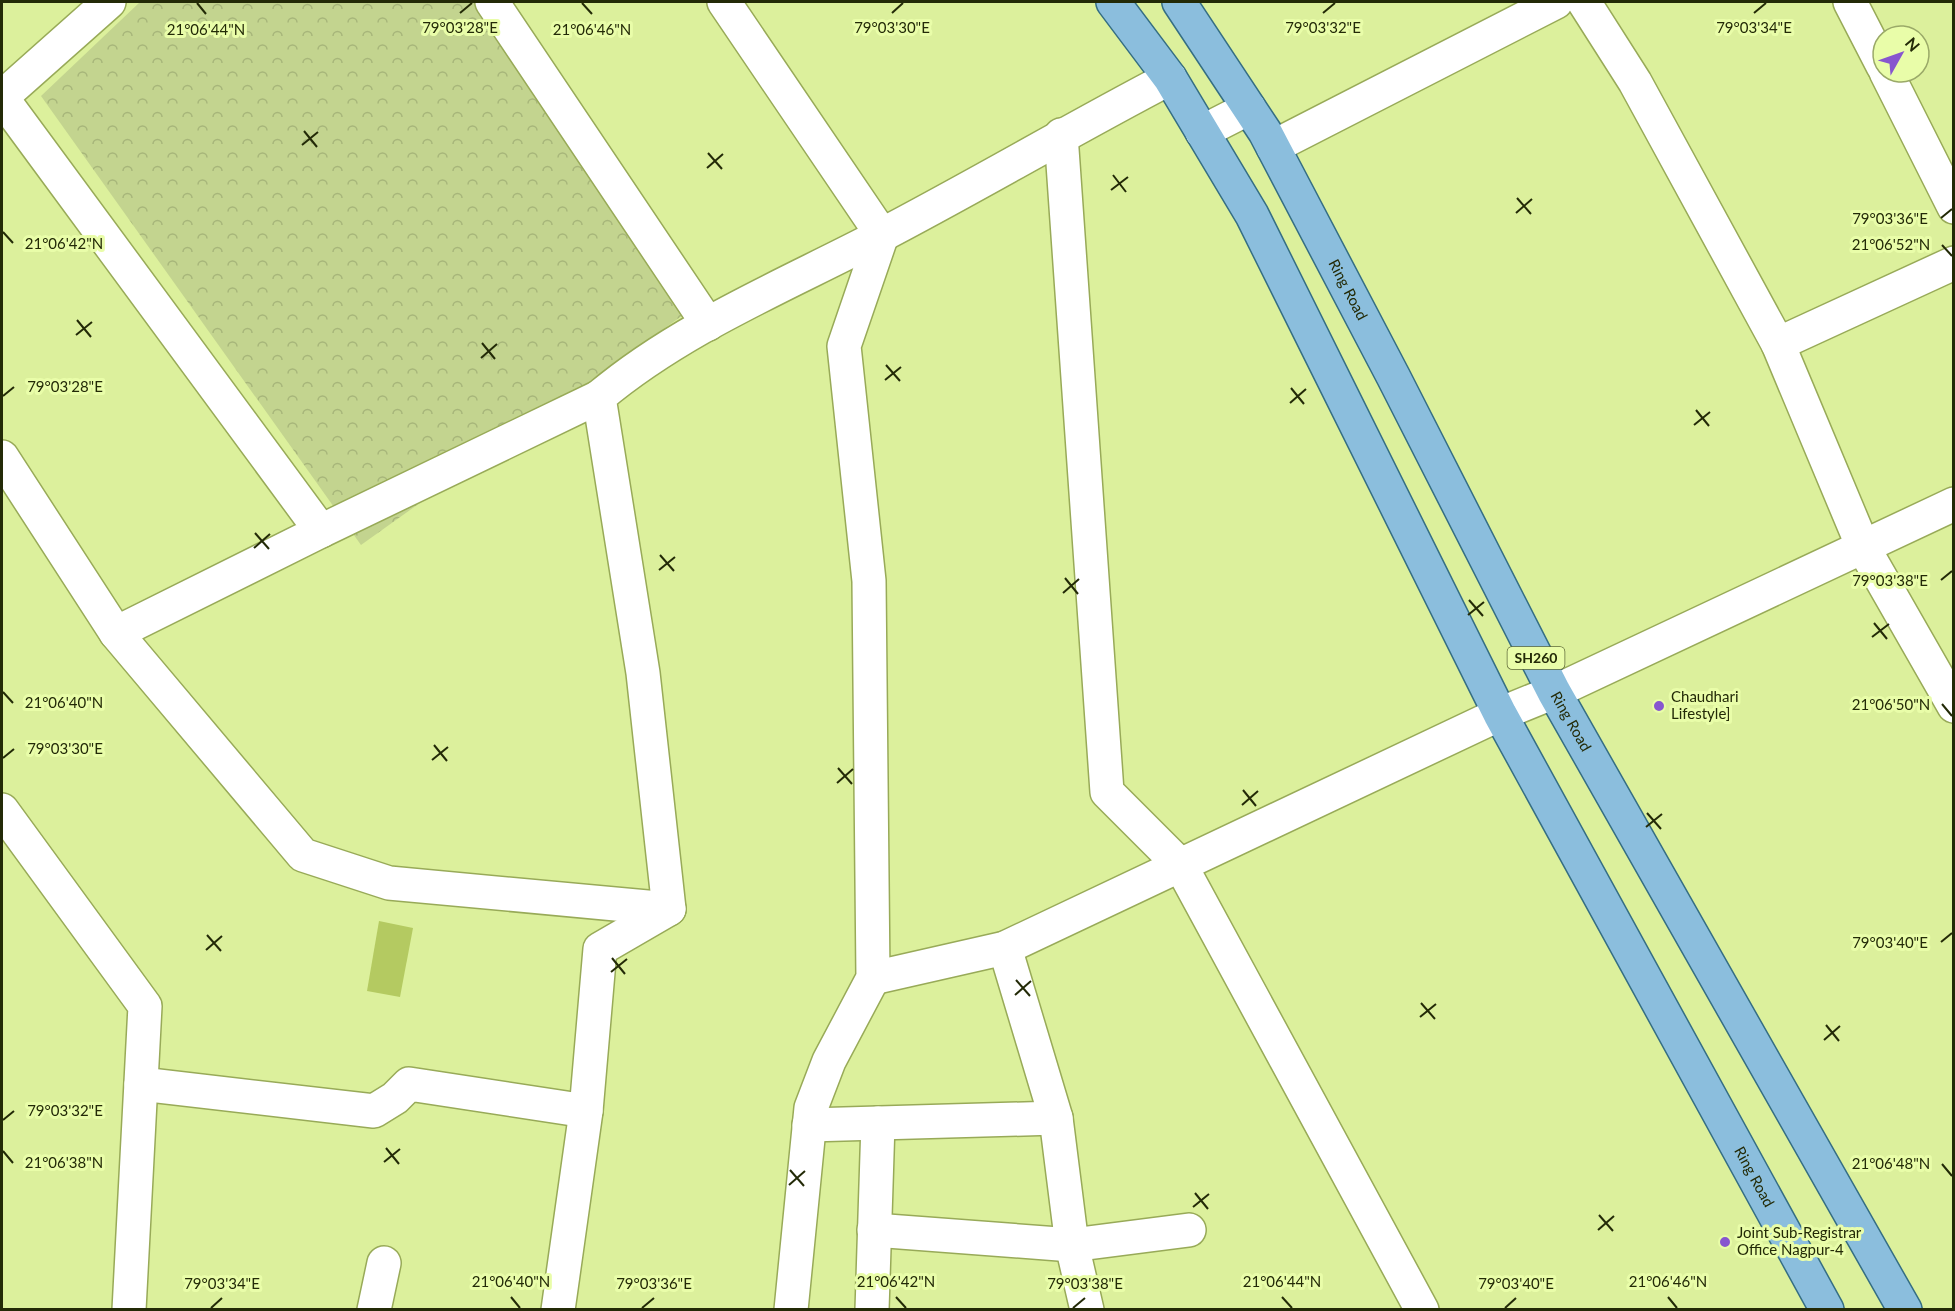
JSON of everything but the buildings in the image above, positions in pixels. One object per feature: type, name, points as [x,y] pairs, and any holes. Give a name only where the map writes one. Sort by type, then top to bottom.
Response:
[{"type":"main road","name":"Ring Road","points":[[1113,2],[1170,78],[1252,215],[1500,714],[1827,1310]]},
{"type":"main road","name":"Ring Road","points":[[1179,2],[1273,147],[1554,692],[1905,1310]]},
{"type":"street","points":[[109,2],[2,98],[321,531]]},
{"type":"street","points":[[492,2],[708,324]]},
{"type":"street","points":[[724,2],[882,235]]},
{"type":"street","points":[[1273,147],[1556,2]]},
{"type":"street","points":[[1584,2],[1635,82],[1778,344],[1863,547],[1953,706]]},
{"type":"street","points":[[1850,2],[1871,43]]},
{"type":"street","points":[[116,633],[599,397],[625,375],[708,324],[882,235],[1170,78]]},
{"type":"street","points":[[1892,84],[1953,207]]},
{"type":"street","points":[[1202,132],[1249,108]]},
{"type":"street","points":[[1062,135],[1107,792],[1181,866],[1422,1310]]},
{"type":"street","points":[[791,1310],[811,1108],[829,1061],[873,978],[869,580],[844,346],[882,235]]},
{"type":"street","points":[[1778,344],[1953,263]]},
{"type":"street","points":[[599,397],[643,673],[669,909]]},
{"type":"street","points":[[2,457],[116,633],[303,855],[389,883],[669,909]]},
{"type":"street","points":[[873,978],[1005,948],[1500,714],[1554,692],[1953,504]]},
{"type":"street","points":[[2,810],[145,1006],[129,1310]]},
{"type":"street","points":[[558,1310],[586,1111],[600,950],[669,909]]},
{"type":"street","points":[[1005,948],[1056,1118],[1072,1245],[1087,1310]]},
{"type":"street","points":[[141,1084],[374,1112],[395,1098],[409,1084],[586,1111]]},
{"type":"street","points":[[809,1125],[1056,1118]]},
{"type":"street","points":[[872,1310],[878,1123]]},
{"type":"street","points":[[874,1230],[1072,1245],[1189,1230]]},
{"type":"street","points":[[374,1310],[384,1263]]},
{"type":"green space","points":[[140,2],[484,2],[700,303],[361,545],[41,96]]},
{"type":"place","name":"Chaudhari Lifestyle]","points":[[1659,706]]},
{"type":"place","name":"Joint Sub-Registrar Office Nagpur-4","points":[[1725,1242]]}]
